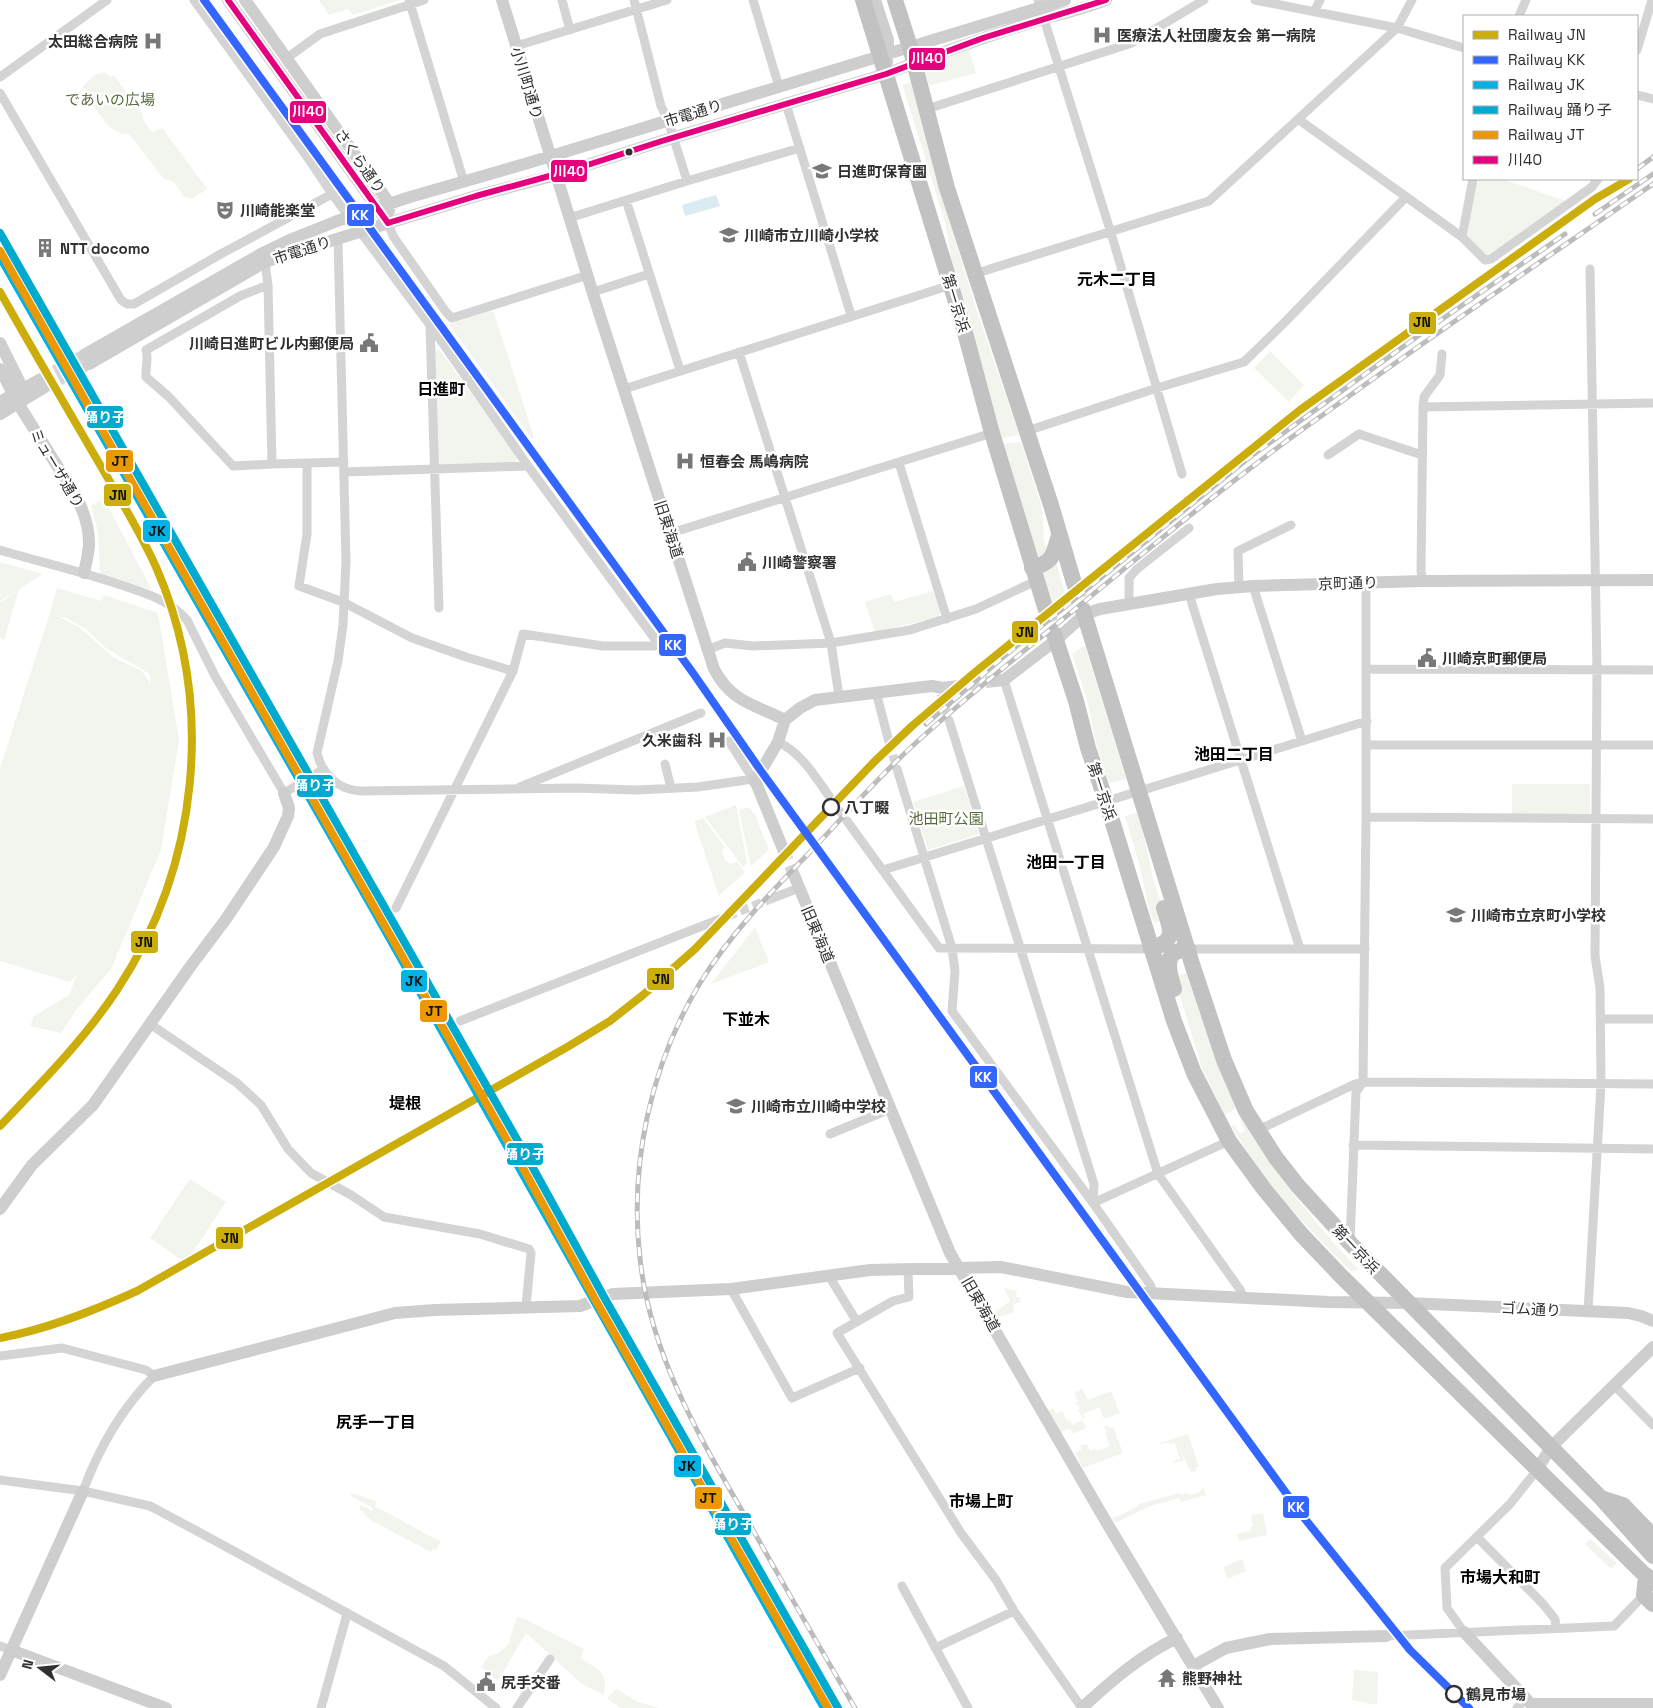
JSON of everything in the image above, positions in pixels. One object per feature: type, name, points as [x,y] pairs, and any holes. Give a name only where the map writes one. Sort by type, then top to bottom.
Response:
[{"type":"highway","name":"第一京浜","points":[[863,0],[884,55],[886,74],[951,284],[992,434],[1045,607]]},
{"type":"highway","name":"第一京浜","points":[[894,0],[910,47],[947,188],[1027,431],[1074,583]]},
{"type":"highway","points":[[1034,575],[1052,558],[1059,535]]},
{"type":"highway","name":"第一京浜","points":[[1084,612],[1147,814],[1169,949],[1178,1034],[1194,1073],[1229,1141],[1264,1189],[1301,1234],[1366,1302],[1537,1470],[1649,1589]]},
{"type":"highway","name":"第一京浜","points":[[1055,637],[1145,929],[1194,967],[1224,1060],[1246,1111],[1276,1158],[1298,1186],[1350,1243],[1601,1498],[1653,1556]]},
{"type":"highway","name":"第一京浜","points":[[1147,814],[1148,843],[1154,875],[1170,928],[1167,941],[1169,949]]},
{"type":"highway","name":"第一京浜","points":[[1601,1498],[1623,1505],[1653,1536]]},
{"type":"street","points":[[0,77],[108,0]]},
{"type":"street","points":[[194,0],[332,194],[430,325],[528,466],[660,646],[603,646],[523,634],[513,671],[396,908]]},
{"type":"street","name":"さくら通り","points":[[228,0],[370,205],[388,224]]},
{"type":"street","name":"さくら通り","points":[[245,0],[390,204],[388,224]]},
{"type":"street","points":[[286,58],[320,34],[409,2],[424,0]]},
{"type":"street","name":"小川町通り","points":[[502,0],[553,165]]},
{"type":"street","points":[[562,0],[570,30]]},
{"type":"street","points":[[634,0],[661,106],[668,120],[687,182]]},
{"type":"street","points":[[516,46],[667,0]]},
{"type":"street","points":[[753,0],[779,87]]},
{"type":"street","points":[[875,0],[888,40],[884,55]]},
{"type":"street","name":"市電通り","points":[[1065,0],[1041,9],[886,74],[673,138],[553,165],[464,182],[390,204],[370,205],[350,216],[292,239],[261,254],[86,359],[265,262],[476,196],[553,165],[668,120],[1041,9],[1088,8],[1106,0]]},
{"type":"street","points":[[927,109],[1132,43],[1204,0]]},
{"type":"street","points":[[1255,0],[1397,28],[1463,48]]},
{"type":"street","points":[[1314,12],[1320,0]]},
{"type":"street","points":[[974,274],[1209,201],[1397,28],[1412,0]]},
{"type":"street","points":[[1519,15],[1526,0]]},
{"type":"street","points":[[1638,47],[1652,0]]},
{"type":"street","points":[[409,2],[464,182]]},
{"type":"street","points":[[1041,9],[1111,233],[1182,474]]},
{"type":"street","points":[[0,93],[121,300],[126,304],[134,304],[219,255],[332,194]]},
{"type":"street","points":[[1638,95],[1653,99]]},
{"type":"street","points":[[786,104],[851,316]]},
{"type":"street","points":[[1298,120],[1462,237],[1485,260],[1491,259],[1592,187],[1597,180]]},
{"type":"street","points":[[569,218],[800,148]]},
{"type":"street","name":"旧東海道","points":[[553,165],[716,674],[728,690],[739,699],[785,720]]},
{"type":"street","points":[[1462,237],[1473,180]]},
{"type":"street","points":[[1027,431],[1157,388],[1244,362],[1406,197]]},
{"type":"street","points":[[626,200],[680,370]]},
{"type":"street","points":[[388,224],[398,244],[452,318],[588,275]]},
{"type":"street","points":[[338,239],[346,558],[338,662],[317,753],[318,760],[333,781],[351,790],[575,788],[637,790],[698,787],[753,779],[758,776],[778,742],[785,720],[815,700],[932,686],[943,689]]},
{"type":"street","points":[[265,262],[268,285],[272,464]]},
{"type":"street","points":[[1588,1311],[1601,1084],[1600,988],[1595,956],[1597,670],[1590,269]]},
{"type":"street","points":[[593,292],[649,274]]},
{"type":"street","points":[[624,389],[951,284]]},
{"type":"street","points":[[268,285],[240,296],[146,350],[148,357],[146,377],[169,397],[233,466],[344,462]]},
{"type":"street","points":[[430,325],[439,608]]},
{"type":"street","points":[[0,343],[23,389]]},
{"type":"street","points":[[739,352],[832,643],[839,696]]},
{"type":"street","points":[[1423,582],[1421,571],[1423,407],[1424,397],[1440,375],[1442,354]]},
{"type":"street","name":"ミューザ通り","points":[[0,369],[24,414],[76,496],[84,514],[89,548],[84,573]]},
{"type":"street","points":[[0,414],[41,384],[1,398]]},
{"type":"street","points":[[1423,407],[1653,403]]},
{"type":"street","points":[[671,533],[992,434]]},
{"type":"street","points":[[1328,455],[1359,434],[1422,455]]},
{"type":"street","points":[[308,463],[307,534],[299,586],[343,602],[412,638],[513,671]]},
{"type":"street","points":[[899,464],[947,619]]},
{"type":"street","points":[[345,472],[528,466]]},
{"type":"street","points":[[1239,587],[1238,550],[1291,525]]},
{"type":"street","points":[[1129,603],[1129,578],[1189,528]]},
{"type":"street","points":[[0,550],[84,573],[144,593],[180,612],[187,620],[215,676],[284,793],[289,808],[288,816],[274,847],[226,919],[93,1105],[32,1165],[0,1209]]},
{"type":"street","points":[[707,650],[725,644],[761,646],[832,643],[910,630],[999,600],[1034,575]]},
{"type":"street","name":"京町通り","points":[[1000,680],[1084,612],[1129,603],[1253,586],[1653,580]]},
{"type":"street","points":[[1350,1243],[1356,1092],[1363,1082],[1367,745],[1366,583]]},
{"type":"street","points":[[1253,586],[1302,741]]},
{"type":"street","points":[[1189,594],[1300,949]]},
{"type":"street","points":[[1366,670],[1653,670]]},
{"type":"street","points":[[1000,680],[1047,820],[1158,1174],[1241,1291],[1241,1297]]},
{"type":"street","points":[[876,692],[889,742]]},
{"type":"street","points":[[514,790],[701,713]]},
{"type":"street","points":[[949,720],[1094,1184],[1093,1204]]},
{"type":"street","points":[[883,870],[1366,721]]},
{"type":"street","points":[[729,741],[758,785],[784,850]]},
{"type":"street","points":[[778,742],[789,747],[799,756],[831,799]]},
{"type":"street","points":[[1367,745],[1653,745]]},
{"type":"street","points":[[665,764],[671,788]]},
{"type":"street","points":[[284,793],[324,769]]},
{"type":"street","points":[[897,769],[952,948],[955,971],[952,1010],[1151,1286],[1152,1293]]},
{"type":"street","points":[[1366,818],[1653,819]]},
{"type":"street","points":[[847,821],[939,948],[1365,949]]},
{"type":"street","points":[[773,898],[797,882]]},
{"type":"street","name":"旧東海道","points":[[797,882],[950,1253],[1218,1708]]},
{"type":"street","points":[[460,1021],[715,921]]},
{"type":"street","points":[[1601,1019],[1653,1020]]},
{"type":"street","points":[[150,1024],[237,1083],[261,1106],[288,1149],[311,1173],[352,1195],[384,1217],[480,1234],[529,1249],[526,1306]]},
{"type":"street","points":[[1258,1130],[1355,1084],[1363,1082],[1653,1084]]},
{"type":"street","points":[[830,1134],[890,1109]]},
{"type":"street","points":[[1093,1204],[1229,1141]]},
{"type":"street","points":[[1354,1145],[1653,1149]]},
{"type":"street","name":"ゴム通り","points":[[154,1376],[395,1313],[526,1306],[580,1306],[613,1294],[629,1292],[731,1289],[870,1270],[1006,1267],[1127,1292],[1628,1313],[1653,1321]]},
{"type":"street","points":[[908,1269],[909,1296],[893,1301],[837,1333],[961,1533],[996,1580],[1014,1611],[1082,1708],[1126,1670],[1159,1647],[1177,1638]]},
{"type":"street","points":[[829,1276],[857,1322]]},
{"type":"street","points":[[731,1289],[792,1398],[860,1368]]},
{"type":"street","points":[[1653,1347],[1550,1447],[1537,1470],[1510,1504],[1445,1568],[1447,1608],[1521,1703],[1653,1705]]},
{"type":"street","points":[[0,1356],[62,1348],[146,1370],[154,1376],[138,1391],[119,1417],[100,1449],[83,1491],[6,1648],[0,1675]]},
{"type":"street","points":[[1614,1385],[1653,1425]]},
{"type":"street","points":[[0,1480],[83,1491],[150,1506],[444,1666],[496,1708]]},
{"type":"street","points":[[1477,1537],[1543,1604],[1555,1619],[1556,1628]]},
{"type":"street","points":[[902,1586],[968,1708]]},
{"type":"street","points":[[1193,1666],[1226,1648],[1270,1639],[1614,1626],[1649,1589]]},
{"type":"street","points":[[935,1648],[1014,1611]]},
{"type":"street","points":[[321,1708],[347,1614]]},
{"type":"street","points":[[6,1648],[166,1708]]},
{"type":"street","points":[[516,1708],[550,1659]]},
{"type":"green space","points":[[319,0],[400,0],[353,15],[348,9],[329,15]]},
{"type":"green space","points":[[969,50],[976,73],[929,86],[923,64]]},
{"type":"green space","name":"であいの広場","points":[[104,72],[111,77],[114,75],[143,116],[150,131],[154,132],[157,129],[163,129],[207,189],[192,199],[183,196],[174,182],[164,179],[128,133],[122,134],[108,125],[95,108],[83,86],[95,75]]},
{"type":"green space","points":[[911,82],[941,195],[976,308],[1019,435],[1002,438],[952,262],[945,222],[904,90],[903,85]]},
{"type":"green space","points":[[1477,180],[1505,180],[1566,201],[1488,255],[1475,247],[1467,234]]},
{"type":"green space","points":[[490,311],[494,313],[534,437],[532,439],[449,324]]},
{"type":"green space","points":[[439,349],[518,458],[515,462],[441,464],[438,461],[434,351]]},
{"type":"green space","points":[[1270,351],[1304,385],[1289,402],[1254,368]]},
{"type":"green space","points":[[1021,442],[1042,508],[1044,540],[1047,552],[1039,560],[1003,444]]},
{"type":"green space","points":[[104,499],[152,590],[100,574],[98,532],[91,505]]},
{"type":"green space","points":[[0,562],[43,574],[19,589],[4,640],[0,638],[0,603],[18,590],[0,601]]},
{"type":"green space","points":[[1056,562],[1066,597],[1052,602],[1043,575]]},
{"type":"green space","points":[[57,588],[101,601],[104,595],[158,613],[179,740],[161,850],[111,969],[76,1010],[61,1033],[30,1026],[34,1016],[69,995],[77,974],[70,982],[0,961],[0,768]],"holes":[[[57,616],[66,618],[86,629],[107,649],[150,674],[151,685],[142,671],[113,657],[79,627]]]},
{"type":"green space","points":[[933,591],[940,613],[938,617],[875,632],[865,602],[891,594],[894,602]]},
{"type":"green space","points":[[1085,646],[1126,779],[1109,783],[1096,743],[1087,699],[1072,654]]},
{"type":"green space","points":[[1512,784],[1590,784],[1590,814],[1512,814]]},
{"type":"green space","name":"池田町公園","points":[[964,786],[979,834],[928,850],[913,802]]},
{"type":"green space","points":[[736,805],[747,863],[743,867],[705,817]]},
{"type":"green space","points":[[748,807],[755,815],[769,850],[751,866],[739,811]]},
{"type":"green space","points":[[1137,813],[1153,878],[1166,920],[1154,923],[1125,816]]},
{"type":"green space","points":[[703,818],[725,847],[722,852],[725,861],[731,864],[737,862],[745,872],[719,896],[694,821]]},
{"type":"green space","points":[[755,927],[769,962],[711,984]]},
{"type":"green space","points":[[1186,973],[1219,1069],[1237,1108],[1225,1115],[1202,1068],[1174,977]]},
{"type":"green space","points":[[1242,1120],[1296,1198],[1359,1270],[1351,1271],[1272,1187],[1231,1126],[1234,1124],[1240,1134],[1245,1131],[1240,1121]]},
{"type":"green space","points":[[190,1179],[226,1202],[189,1258],[183,1261],[150,1238]]},
{"type":"green space","points":[[1004,1288],[1017,1291],[1016,1297],[1021,1298],[1020,1302],[1013,1304],[1014,1312],[996,1318],[993,1313],[1010,1301]]},
{"type":"green space","points":[[1082,1389],[1088,1400],[1111,1391],[1120,1413],[1104,1419],[1099,1407],[1083,1414],[1085,1418],[1083,1419],[1078,1410],[1080,1409],[1078,1404],[1076,1405],[1075,1403],[1078,1401],[1074,1393]]},
{"type":"green space","points":[[1053,1408],[1056,1414],[1062,1411],[1067,1421],[1070,1420],[1072,1425],[1082,1420],[1086,1428],[1073,1434],[1070,1428],[1061,1432],[1048,1411]]},
{"type":"green space","points":[[1108,1425],[1109,1428],[1113,1427],[1123,1453],[1083,1468],[1075,1453],[1082,1450],[1080,1446],[1087,1444],[1090,1451],[1095,1449],[1097,1451],[1110,1446],[1104,1427]]},
{"type":"green space","points":[[1188,1434],[1199,1467],[1196,1467],[1197,1471],[1191,1472],[1178,1445],[1184,1460],[1174,1463],[1173,1461],[1180,1459],[1175,1443],[1160,1443]]},
{"type":"green space","points":[[1204,1489],[1206,1495],[1181,1502],[1179,1498],[1151,1506],[1115,1523],[1112,1518],[1138,1506],[1138,1504],[1180,1493],[1181,1495],[1187,1493],[1189,1495],[1200,1492]]},
{"type":"green space","points":[[351,1493],[376,1501],[375,1506],[441,1542],[436,1550],[433,1549],[431,1552],[372,1521],[364,1512],[359,1510],[361,1505],[372,1511],[373,1508],[351,1496]]},
{"type":"green space","points":[[1263,1513],[1267,1535],[1239,1541],[1237,1534],[1251,1531],[1250,1527],[1253,1527],[1251,1515]]},
{"type":"green space","points":[[1590,1539],[1617,1563],[1611,1569],[1585,1544]]},
{"type":"green space","points":[[1242,1559],[1246,1571],[1228,1579],[1223,1567]]},
{"type":"green space","points":[[517,1617],[527,1620],[584,1649],[581,1658],[602,1673],[604,1677],[605,1690],[603,1695],[582,1684],[526,1633],[498,1681],[481,1667],[488,1657],[500,1652],[508,1645]]},
{"type":"green space","points":[[1354,1670],[1378,1672],[1377,1705],[1352,1700]]},
{"type":"green space","points":[[617,1689],[638,1702],[659,1708],[621,1708],[607,1699]]},
{"type":"shaded area","points":[[716,195],[720,206],[685,216],[682,205]]},
{"type":"tunnel","points":[[39,380],[84,355]]},
{"type":"tunnel","points":[[43,388],[89,364]]},
{"type":"tunnel","points":[[1074,583],[1083,610]]},
{"type":"tunnel","points":[[1045,607],[1054,634]]},
{"type":"tunnel","points":[[950,687],[995,681]]},
{"type":"tunnel","points":[[941,694],[949,720]]},
{"type":"tunnel","points":[[889,742],[897,769]]},
{"type":"tunnel","points":[[831,799],[847,821]]},
{"type":"tunnel","points":[[783,849],[794,875]]},
{"type":"tunnel","points":[[715,921],[773,898]]},
{"type":"railway","points":[[1638,168],[1653,157]]},
{"type":"railway","points":[[1595,214],[1653,174]]},
{"type":"railway","points":[[1595,199],[1622,180]]},
{"type":"railway","points":[[855,1708],[695,1427],[666,1362],[654,1328],[640,1258],[637,1223],[641,1151],[657,1081],[668,1047],[683,1014],[700,983],[725,947],[782,881],[905,753],[1001,669],[1181,522],[1272,452],[1432,337],[1653,184]]},
{"type":"railway","points":[[926,724],[1002,658],[1250,457],[1418,336],[1565,234]]},
{"type":"rail line","name":"KK","points":[[204,0],[1305,1519],[1410,1650],[1469,1708]]},
{"type":"rail line","name":"JN","points":[[0,1338],[70,1319],[137,1291],[610,1021],[695,949],[875,761],[912,726],[974,673],[1300,410],[1595,199],[1627,180]]},
{"type":"rail line","name":"踊り子","points":[[0,233],[527,1157],[604,1297],[838,1708]]},
{"type":"rail line","name":"JT","points":[[0,251],[519,1161],[596,1301],[828,1708]]},
{"type":"rail line","name":"JK","points":[[0,257],[373,909],[824,1708]]},
{"type":"rail line","name":"JN","points":[[0,292],[126,508],[156,567],[175,619],[187,673],[192,728],[190,783],[181,838],[166,891],[145,942],[117,990],[91,1026],[62,1061],[0,1126]]},
{"type":"transit line","name":"川40","points":[[228,0],[388,223]]},
{"type":"transit line","name":"川40","points":[[388,223],[476,196],[575,169],[886,74],[983,38],[1106,0]]},
{"type":"place","name":"医療法人社団慶友会 第一病院","points":[[1102,35]]},
{"type":"place","name":"太田総合病院","points":[[153,41]]},
{"type":"place","name":"日進町保育園","points":[[822,171]]},
{"type":"place","name":"川崎能楽堂","points":[[225,210]]},
{"type":"place","name":"川崎市立川崎小学校","points":[[729,235]]},
{"type":"place","name":"NTT docomo","points":[[45,248]]},
{"type":"place","name":"川崎日進町ビル内郵便局","points":[[369,343]]},
{"type":"place","name":"恒春会 馬嶋病院","points":[[685,461]]},
{"type":"place","name":"川崎警察署","points":[[747,562]]},
{"type":"place","name":"川崎京町郵便局","points":[[1427,658]]},
{"type":"place","name":"久米歯科","points":[[717,740]]},
{"type":"place","name":"八丁畷","points":[[831,807]]},
{"type":"place","name":"川崎市立京町小学校","points":[[1456,915]]},
{"type":"place","name":"川崎市立川崎中学校","points":[[736,1106]]},
{"type":"place","name":"熊野神社","points":[[1167,1678]]},
{"type":"place","name":"尻手交番","points":[[486,1682]]},
{"type":"place","name":"鶴見市場","points":[[1454,1694]]},
{"type":"district","name":"元木二丁目","points":[[1117,279]]},
{"type":"district","name":"日進町","points":[[441,389]]},
{"type":"district","name":"池田二丁目","points":[[1234,754]]},
{"type":"district","name":"池田一丁目","points":[[1066,862]]},
{"type":"district","name":"下並木","points":[[746,1019]]},
{"type":"district","name":"堤根","points":[[405,1103]]},
{"type":"district","name":"尻手一丁目","points":[[376,1422]]},
{"type":"district","name":"市場上町","points":[[981,1501]]},
{"type":"district","name":"市場大和町","points":[[1500,1577]]}]
